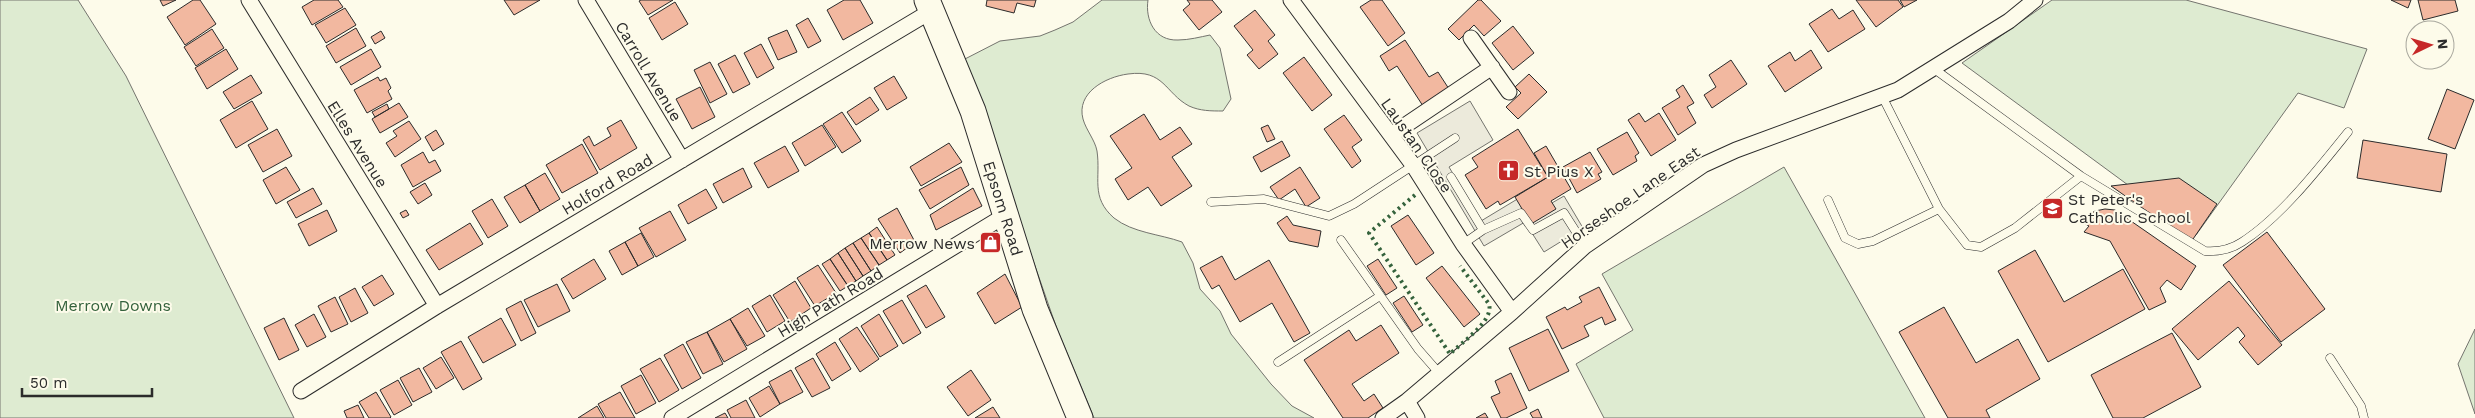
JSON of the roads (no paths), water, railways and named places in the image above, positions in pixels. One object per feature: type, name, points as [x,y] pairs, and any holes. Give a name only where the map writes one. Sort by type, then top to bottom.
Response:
[{"type":"main road","name":"Epsom Road","points":[[930,5],[972,111],[1035,309],[1080,418]]},
{"type":"street","name":"Elles Avenue","points":[[249,0],[437,306]]},
{"type":"street","name":"Carroll Avenue","points":[[586,0],[682,160]]},
{"type":"street","name":"Laustan Close","points":[[1291,0],[1413,165],[1463,244],[1512,312]]},
{"type":"street","name":"Horseshoe Lane East","points":[[1383,418],[1512,312],[1585,246],[1703,165],[1736,150],[1898,90],[2009,20],[2035,0]]},
{"type":"street","name":"Holford Road","points":[[301,391],[437,306],[682,160],[930,5]]},
{"type":"street","points":[[1471,38],[1510,92]]},
{"type":"street","points":[[1391,135],[1492,67]]},
{"type":"street","name":"High Path Road","points":[[672,418],[1006,215]]},
{"type":"street","points":[[1407,400],[1417,418]]},
{"type":"lane","points":[[1933,68],[2081,176],[2205,251],[2219,252],[2242,242],[2287,203],[2348,132]]},
{"type":"lane","points":[[1882,96],[1940,209],[1962,241],[1967,245],[1980,246],[2016,228],[2081,176]]},
{"type":"lane","points":[[1211,202],[1264,199],[1329,216],[1354,204],[1455,138]]},
{"type":"lane","points":[[1451,177],[1484,230]]},
{"type":"lane","points":[[1828,200],[1845,238],[1858,244],[1873,241],[1940,209]]},
{"type":"lane","points":[[1463,244],[1484,230],[1521,213],[1533,230],[1564,213],[1585,246]]},
{"type":"lane","points":[[1341,240],[1418,349],[1439,373]]},
{"type":"lane","points":[[1278,362],[1380,296]]},
{"type":"lane","points":[[2330,358],[2361,406],[2364,418]]},
{"type":"place","name":"St Pius X","points":[[1508,171]]},
{"type":"place","name":"St Peter's Catholic School","points":[[2052,208]]},
{"type":"place","name":"Merrow News","points":[[991,243]]},
{"type":"park label","name":"Merrow Downs","points":[[113,305]]}]
